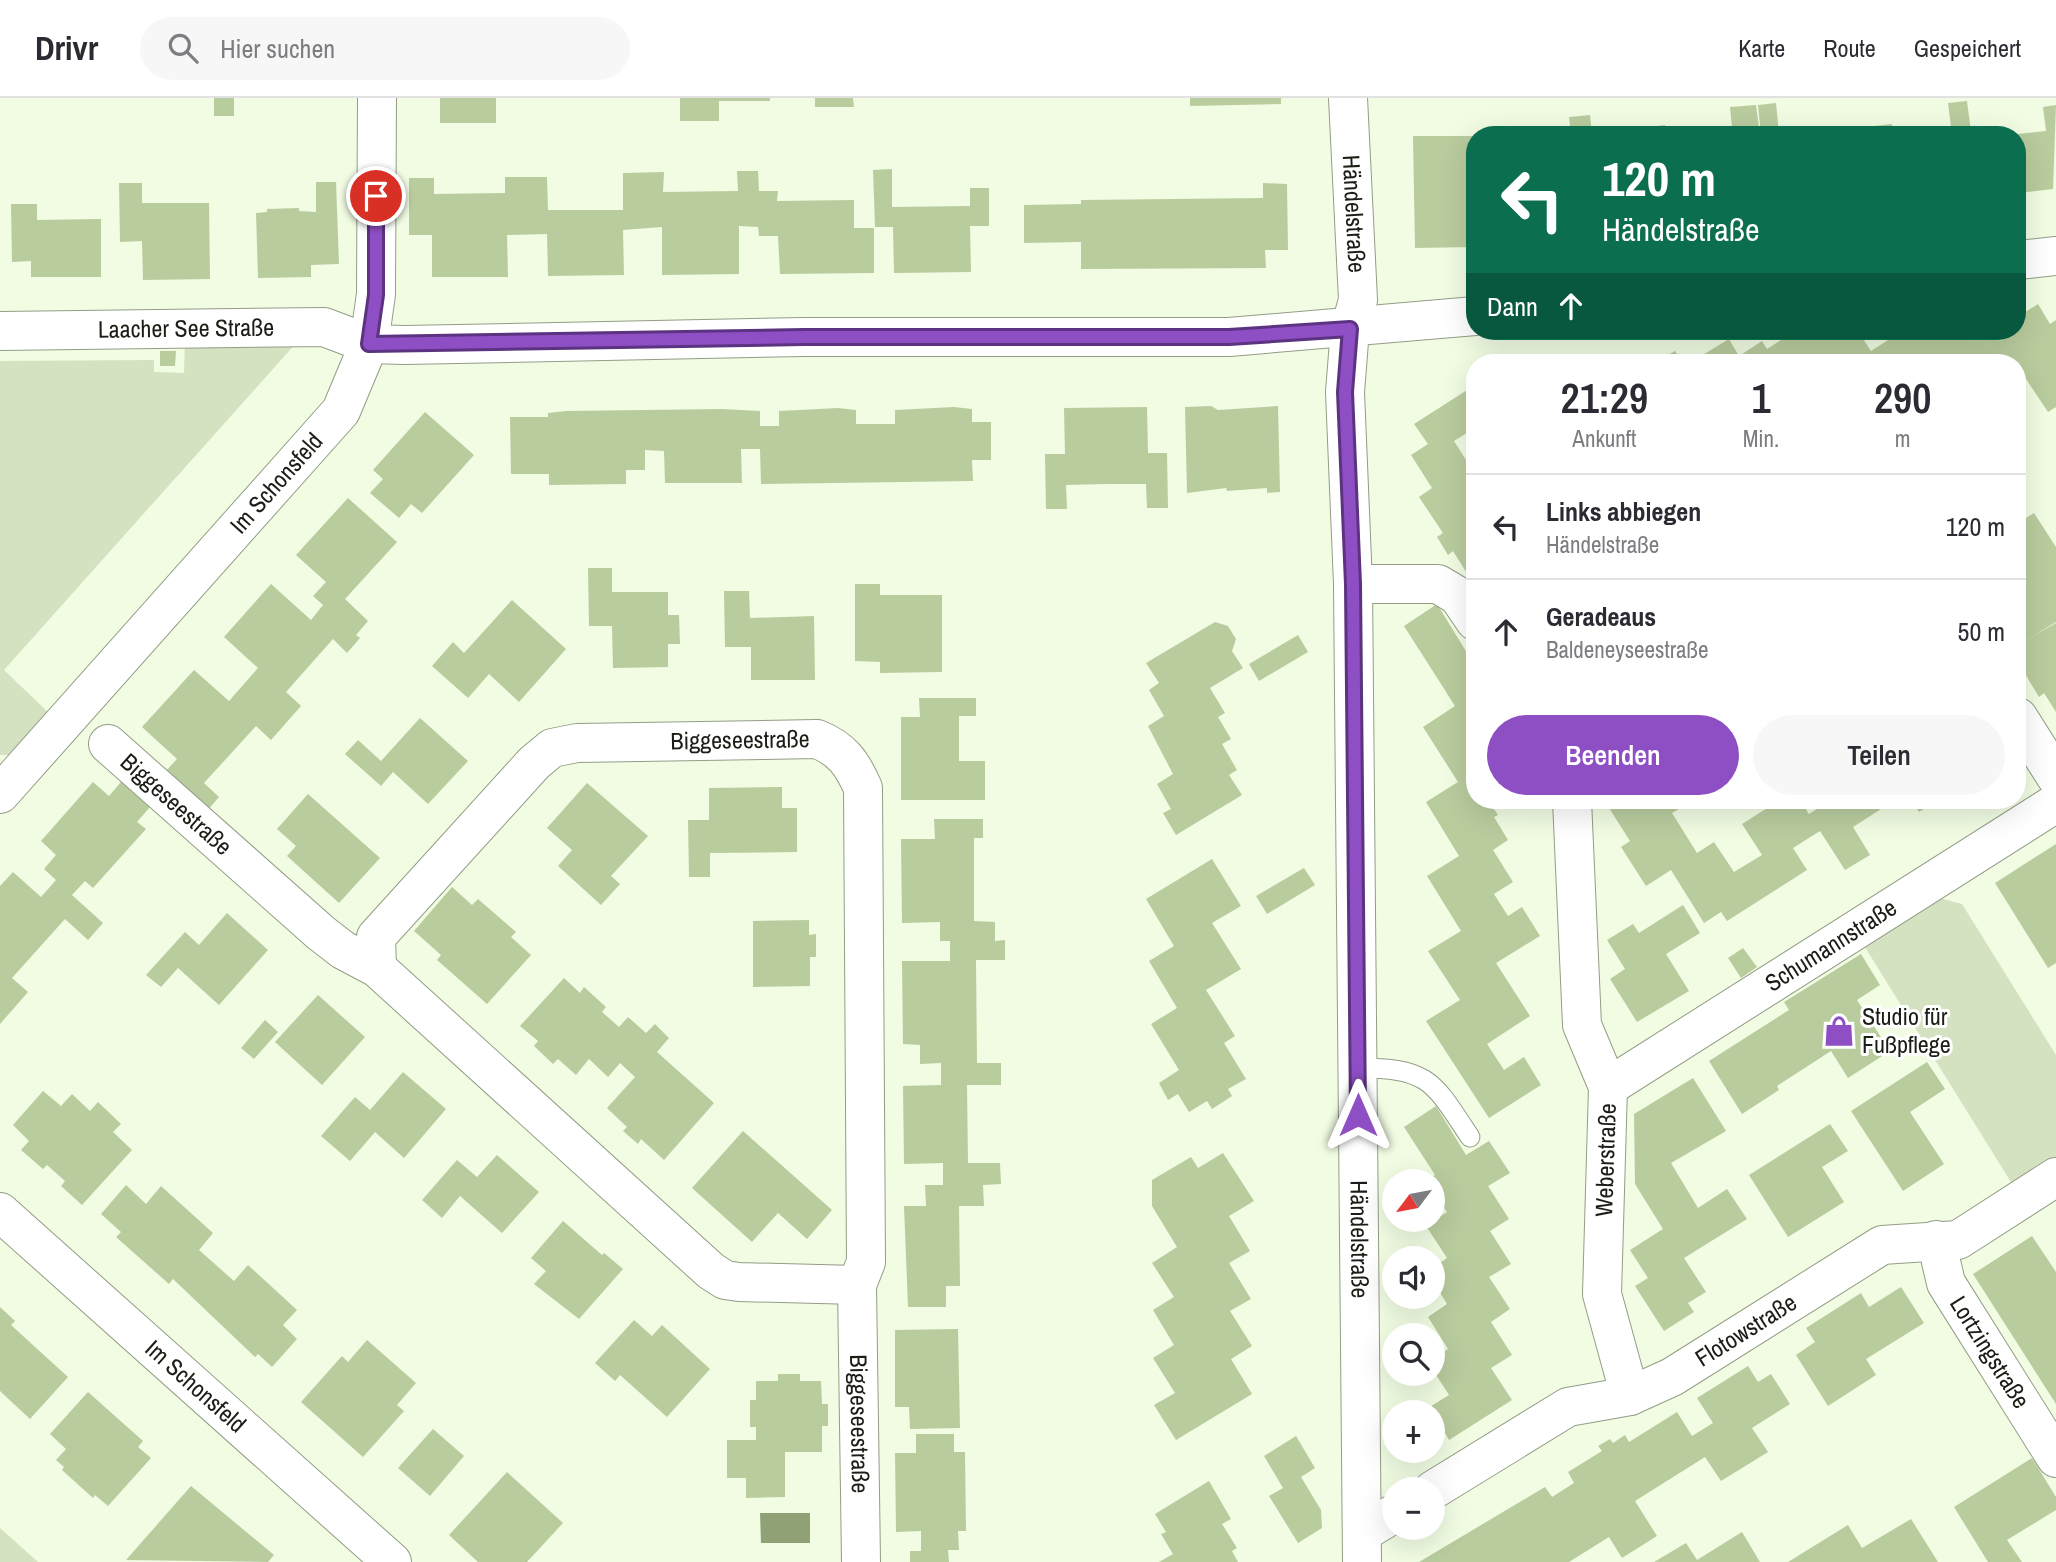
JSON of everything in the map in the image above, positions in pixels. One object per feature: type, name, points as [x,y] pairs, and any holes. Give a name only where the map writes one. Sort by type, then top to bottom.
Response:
[{"type":"street","name":"Im Schonsfeld","points":[[0,794],[341,411],[369,344],[376,295],[377,98]]},
{"type":"street","name":"Händelstraße","points":[[1348,98],[1358,300],[1350,329],[1345,392],[1353,584],[1362,1548]]},
{"type":"street","points":[[2026,259],[2056,256]]},
{"type":"street","points":[[369,344],[1229,337],[1350,329],[1466,317]]},
{"type":"street","name":"Laacher See Straße","points":[[0,331],[324,327],[369,344]]},
{"type":"street","points":[[1353,584],[1438,584],[1458,596],[1466,608]]},
{"type":"street","points":[[2026,730],[2056,777]]},
{"type":"street","name":"Biggeseestraße","points":[[377,968],[376,937],[534,763],[552,748],[578,743],[817,739],[834,746],[851,763],[863,788],[866,1262],[857,1285],[862,1562]]},
{"type":"street","name":"Biggeseestraße","points":[[108,744],[321,933],[343,950],[377,968],[724,1280],[857,1285]]},
{"type":"street","name":"Schumannstraße","points":[[1608,1087],[2056,803]]},
{"type":"street","name":"Weberstraße","points":[[1572,809],[1582,1025],[1608,1087],[1602,1294],[1630,1396]]},
{"type":"street","name":"Flotowstraße","points":[[1445,1483],[1568,1407],[1630,1396],[1682,1371],[1882,1245],[1958,1240],[2056,1177]]},
{"type":"street","name":"Im Schonsfeld","points":[[0,1212],[392,1562]]},
{"type":"street","name":"Lortzingstraße","points":[[1936,1240],[1946,1283],[2056,1458]]},
{"type":"street","points":[[1362,1548],[1382,1527]]},
{"type":"lane","points":[[1358,1068],[1411,1070],[1437,1087],[1470,1137]]},
{"type":"shaded area","points":[[185,341],[297,342],[4,670],[48,712],[11,755],[0,755],[0,361],[154,360],[154,372],[184,373]]},
{"type":"shaded area","points":[[1936,897],[1962,904],[2056,1055],[2056,1159],[2014,1187],[1863,944]]},
{"type":"shaded area","points":[[760,1513],[810,1513],[810,1543],[761,1543]]},
{"type":"shaded area","points":[[0,1528],[38,1562],[0,1562]]},
{"type":"building","points":[[214,98],[234,98],[234,116],[214,116]]},
{"type":"building","points":[[440,98],[496,98],[496,123],[440,123]]},
{"type":"building","points":[[680,98],[770,98],[770,101],[719,101],[719,121],[680,121]]},
{"type":"building","points":[[815,98],[853,98],[854,107],[815,107]]},
{"type":"building","points":[[1190,98],[1281,98],[1281,104],[1190,106]]},
{"type":"building","points":[[1967,101],[1970,126],[1951,126],[1948,103]]},
{"type":"building","points":[[1776,103],[1778,126],[1760,126],[1758,105]]},
{"type":"building","points":[[1756,105],[1759,126],[1732,126],[1730,107]]},
{"type":"building","points":[[2056,105],[2053,189],[2026,192],[2026,133],[2046,131],[2043,107]]},
{"type":"building","points":[[1590,115],[1591,126],[1570,126],[1569,117]]},
{"type":"building","points":[[1413,136],[1466,136],[1466,247],[1415,248]]},
{"type":"building","points":[[892,169],[892,207],[970,206],[970,188],[989,188],[989,226],[970,226],[971,272],[894,273],[893,227],[875,227],[873,170]]},
{"type":"building","points":[[737,171],[758,171],[759,191],[778,191],[777,201],[854,200],[854,228],[874,228],[874,273],[780,274],[778,236],[759,236],[758,227],[739,226],[739,274],[662,275],[662,227],[623,230],[624,275],[548,276],[547,234],[507,235],[508,277],[432,277],[432,235],[409,235],[409,178],[434,178],[434,194],[505,193],[505,177],[547,177],[548,210],[623,210],[623,173],[664,172],[663,192],[738,191]]},
{"type":"building","points":[[316,182],[336,182],[339,264],[311,265],[311,277],[258,278],[256,213],[267,212],[267,209],[299,208],[299,211],[316,212]]},
{"type":"building","points":[[119,183],[142,183],[142,203],[209,203],[210,279],[143,280],[142,241],[120,242]]},
{"type":"building","points":[[1263,183],[1287,184],[1288,250],[1265,250],[1266,268],[1081,269],[1081,242],[1024,243],[1024,205],[1081,204],[1081,200],[1263,198]]},
{"type":"building","points":[[11,204],[37,204],[37,220],[101,219],[101,277],[31,277],[31,261],[12,262]]},
{"type":"building","points":[[2038,304],[2050,324],[2056,320],[2056,407],[2048,412],[2026,379],[2026,354],[1742,354],[1762,341],[1767,349],[1781,340],[1864,340],[1871,351],[1888,340],[2026,340],[2026,312]]},
{"type":"building","points":[[1727,340],[1738,354],[1704,354]]},
{"type":"building","points":[[160,351],[176,351],[175,366],[160,366]]},
{"type":"building","points":[[1466,391],[1466,434],[1454,441],[1466,460],[1466,572],[1453,551],[1448,555],[1437,537],[1443,533],[1419,497],[1432,488],[1411,455],[1428,444],[1414,424]]},
{"type":"building","points":[[1211,406],[1218,410],[1278,406],[1280,492],[1267,493],[1267,488],[1227,491],[1226,488],[1187,493],[1185,407]]},
{"type":"building","points":[[954,407],[972,409],[972,422],[991,422],[991,460],[972,460],[973,481],[761,484],[760,449],[741,449],[742,483],[665,483],[664,451],[645,450],[645,470],[626,470],[626,484],[549,485],[549,474],[511,474],[510,417],[548,417],[548,413],[566,411],[722,409],[760,411],[760,426],[779,426],[779,411],[838,408],[856,410],[856,424],[895,424],[895,410]]},
{"type":"building","points":[[1147,407],[1148,453],[1167,453],[1168,508],[1147,508],[1146,484],[1107,484],[1066,485],[1067,509],[1046,509],[1045,454],[1065,454],[1064,408]]},
{"type":"building","points":[[425,412],[474,455],[422,513],[411,504],[399,518],[370,493],[383,479],[373,470]]},
{"type":"building","points":[[348,498],[397,542],[345,599],[368,621],[356,635],[360,638],[347,653],[333,639],[286,692],[301,706],[271,740],[256,726],[204,783],[219,797],[207,811],[164,773],[177,759],[142,727],[194,670],[229,701],[258,668],[224,637],[271,584],[311,620],[323,605],[313,596],[326,582],[296,555]]},
{"type":"building","points":[[2034,513],[2056,547],[2056,622],[2026,640],[2026,518]]},
{"type":"building","points":[[588,568],[612,568],[612,592],[668,592],[668,615],[679,615],[680,644],[668,644],[668,667],[613,668],[612,626],[589,626]]},
{"type":"building","points":[[855,584],[880,584],[880,595],[942,595],[942,672],[880,673],[880,662],[855,661]]},
{"type":"building","points":[[724,591],[749,591],[750,618],[814,616],[815,680],[751,680],[751,647],[725,647]]},
{"type":"building","points":[[512,600],[566,649],[519,702],[489,674],[468,698],[432,666],[453,642],[464,653]]},
{"type":"building","points":[[1437,604],[1466,651],[1466,809],[1494,809],[1498,815],[1494,817],[1508,840],[1493,850],[1513,882],[1494,894],[1508,916],[1522,907],[1540,936],[1496,963],[1530,1016],[1487,1044],[1504,1070],[1524,1057],[1541,1085],[1489,1118],[1426,1021],[1460,1000],[1428,951],[1461,931],[1427,876],[1459,856],[1426,802],[1458,782],[1423,727],[1455,706],[1404,626]]},
{"type":"building","points":[[1215,622],[1228,626],[1236,639],[1232,651],[1243,668],[1210,688],[1225,713],[1218,717],[1231,739],[1222,744],[1237,770],[1229,775],[1242,795],[1176,835],[1163,813],[1171,809],[1157,784],[1173,774],[1148,726],[1164,716],[1149,690],[1159,683],[1146,663]]},
{"type":"building","points":[[2056,623],[2056,712],[2044,693],[2039,697],[2026,675],[2026,640]]},
{"type":"building","points":[[1298,635],[1308,652],[1259,681],[1249,664]]},
{"type":"building","points":[[919,698],[976,698],[976,716],[959,716],[959,761],[985,761],[985,800],[901,800],[901,717],[920,717]]},
{"type":"building","points":[[420,718],[468,761],[428,804],[393,772],[381,786],[345,754],[358,740],[381,761]]},
{"type":"building","points":[[93,782],[109,796],[121,782],[150,807],[137,822],[146,829],[93,888],[85,881],[72,895],[103,923],[88,940],[65,919],[12,978],[28,992],[0,1024],[0,886],[13,872],[41,897],[56,880],[44,869],[56,855],[41,841]]},
{"type":"building","points":[[587,783],[648,836],[611,876],[620,884],[601,905],[558,866],[572,850],[547,828]]},
{"type":"building","points":[[782,787],[782,808],[797,808],[797,852],[710,853],[710,877],[689,877],[688,820],[709,820],[709,788]]},
{"type":"building","points":[[308,794],[380,858],[339,903],[287,856],[296,846],[277,829]]},
{"type":"building","points":[[1610,809],[1679,809],[1672,813],[1697,853],[1714,842],[1734,872],[1762,855],[1742,824],[1766,809],[1806,809],[1809,814],[1817,809],[1881,809],[1853,827],[1870,855],[1845,870],[1820,831],[1793,848],[1807,870],[1727,921],[1721,912],[1704,923],[1671,870],[1646,886],[1621,847],[1630,841]]},
{"type":"building","points":[[934,819],[983,819],[983,838],[974,838],[974,921],[995,922],[995,941],[1005,940],[1005,960],[976,960],[977,1063],[1001,1063],[1001,1085],[967,1085],[968,1163],[1000,1163],[1001,1184],[983,1185],[984,1206],[959,1206],[960,1286],[946,1286],[946,1307],[908,1307],[904,1206],[926,1206],[925,1185],[943,1185],[943,1163],[904,1164],[903,1086],[941,1085],[941,1063],[920,1064],[920,1045],[903,1044],[902,961],[950,961],[950,941],[940,941],[940,922],[902,923],[901,839],[935,839]]},
{"type":"building","points":[[2056,844],[2056,963],[2048,968],[1995,883]]},
{"type":"building","points":[[1212,859],[1241,906],[1212,923],[1241,969],[1206,990],[1235,1036],[1224,1043],[1246,1079],[1228,1089],[1232,1096],[1212,1109],[1207,1101],[1189,1112],[1178,1094],[1168,1100],[1159,1083],[1179,1070],[1151,1024],[1177,1008],[1149,961],[1174,946],[1146,899]]},
{"type":"building","points":[[1304,868],[1315,885],[1267,914],[1256,896]]},
{"type":"building","points":[[452,887],[472,905],[478,899],[516,932],[511,937],[531,955],[487,1004],[437,960],[441,955],[414,931]]},
{"type":"building","points":[[1683,905],[1700,933],[1666,954],[1689,991],[1637,1022],[1610,979],[1625,969],[1607,940],[1633,924],[1639,933]]},
{"type":"building","points":[[227,913],[268,950],[219,1005],[178,968],[161,987],[146,975],[185,932],[199,945]]},
{"type":"building","points":[[809,920],[809,935],[816,934],[816,957],[810,957],[810,986],[753,987],[753,921]]},
{"type":"building","points":[[1743,948],[1757,967],[1741,978],[1728,958]]},
{"type":"building","points":[[1861,954],[1880,985],[1857,1000],[1890,1051],[1848,1078],[1831,1051],[1777,1086],[1779,1090],[1742,1114],[1709,1061],[1789,1010],[1784,1002]]},
{"type":"building","points":[[564,978],[580,993],[584,987],[606,1007],[602,1012],[619,1027],[628,1017],[646,1033],[655,1024],[669,1038],[657,1052],[714,1103],[664,1160],[641,1139],[638,1144],[623,1131],[627,1127],[607,1108],[635,1077],[620,1063],[608,1077],[589,1059],[576,1075],[558,1059],[553,1064],[534,1046],[538,1041],[520,1026]]},
{"type":"building","points":[[318,995],[365,1037],[322,1085],[275,1042]]},
{"type":"building","points":[[265,1020],[278,1032],[254,1059],[241,1048]]},
{"type":"building","points":[[1927,1062],[1945,1089],[1910,1112],[1944,1164],[1903,1191],[1851,1111]]},
{"type":"building","points":[[403,1072],[446,1109],[404,1158],[375,1132],[350,1161],[321,1136],[355,1097],[370,1110]]},
{"type":"building","points":[[1693,1078],[1726,1131],[1671,1163],[1698,1208],[1727,1189],[1747,1219],[1684,1258],[1706,1292],[1688,1303],[1694,1312],[1664,1331],[1635,1286],[1648,1278],[1630,1250],[1663,1229],[1635,1184],[1634,1114]]},
{"type":"building","points":[[43,1091],[61,1106],[72,1094],[90,1111],[98,1102],[121,1124],[113,1132],[132,1150],[82,1205],[61,1186],[65,1181],[47,1165],[43,1169],[21,1150],[29,1141],[13,1125]]},
{"type":"building","points":[[1436,1106],[1466,1155],[1489,1141],[1510,1173],[1488,1186],[1509,1219],[1490,1231],[1511,1264],[1489,1277],[1510,1309],[1491,1322],[1512,1355],[1491,1368],[1512,1400],[1449,1440],[1445,1433],[1445,1400],[1441,1400],[1449,1395],[1443,1386],[1445,1351],[1448,1349],[1445,1344],[1445,1323],[1432,1323],[1428,1317],[1440,1309],[1445,1309],[1447,1304],[1445,1246],[1439,1246],[1430,1232],[1446,1232],[1446,1169],[1431,1169],[1404,1127]]},
{"type":"building","points":[[1830,1124],[1848,1151],[1822,1167],[1844,1202],[1788,1237],[1749,1175]]},
{"type":"building","points":[[743,1131],[832,1210],[807,1239],[778,1213],[752,1242],[692,1188]]},
{"type":"building","points":[[1223,1153],[1254,1201],[1229,1216],[1250,1251],[1229,1263],[1251,1299],[1230,1311],[1252,1346],[1231,1359],[1252,1394],[1176,1440],[1154,1405],[1175,1393],[1153,1358],[1174,1345],[1153,1310],[1174,1297],[1152,1263],[1177,1247],[1152,1206],[1152,1180],[1191,1157],[1198,1168]]},
{"type":"building","points":[[497,1155],[539,1192],[502,1233],[460,1196],[442,1218],[422,1200],[457,1160],[477,1177]]},
{"type":"building","points":[[126,1185],[146,1204],[161,1186],[213,1233],[199,1250],[234,1281],[248,1265],[297,1310],[283,1325],[297,1339],[272,1367],[258,1354],[255,1357],[173,1279],[169,1284],[116,1237],[121,1232],[101,1214]]},
{"type":"building","points":[[563,1221],[602,1255],[604,1253],[623,1269],[579,1319],[534,1284],[546,1271],[531,1258]]},
{"type":"building","points":[[2032,1236],[2056,1272],[2056,1404],[1973,1274]]},
{"type":"building","points":[[1901,1287],[1924,1323],[1866,1359],[1876,1375],[1828,1406],[1796,1355],[1815,1342],[1806,1328],[1861,1293],[1869,1307]]},
{"type":"building","points":[[0,1307],[15,1321],[11,1325],[68,1377],[30,1419],[0,1391]]},
{"type":"building","points":[[634,1320],[652,1336],[662,1325],[710,1369],[667,1417],[620,1375],[615,1381],[595,1363]]},
{"type":"building","points":[[958,1329],[960,1428],[910,1429],[909,1407],[895,1407],[895,1330]]},
{"type":"building","points":[[367,1340],[416,1383],[397,1405],[404,1411],[363,1457],[301,1402],[342,1356],[348,1362]]},
{"type":"building","points":[[1748,1366],[1758,1382],[1771,1374],[1790,1404],[1752,1428],[1768,1452],[1721,1481],[1705,1457],[1635,1501],[1657,1536],[1622,1558],[1609,1537],[1569,1562],[1419,1562],[1545,1487],[1552,1497],[1574,1483],[1568,1472],[1602,1451],[1598,1446],[1610,1439],[1613,1443],[1625,1435],[1629,1442],[1677,1412],[1692,1436],[1713,1423],[1697,1398]]},
{"type":"building","points":[[778,1374],[800,1374],[800,1381],[821,1381],[822,1404],[828,1404],[828,1426],[822,1426],[822,1452],[785,1452],[785,1497],[746,1498],[746,1478],[727,1478],[727,1440],[756,1440],[756,1427],[750,1427],[750,1400],[756,1400],[756,1381],[778,1381]]},
{"type":"building","points":[[88,1392],[143,1441],[138,1447],[151,1458],[108,1506],[95,1495],[93,1498],[62,1470],[64,1467],[56,1460],[66,1449],[50,1434]]},
{"type":"building","points":[[433,1429],[464,1456],[430,1496],[398,1468]]},
{"type":"building","points":[[916,1434],[954,1434],[954,1452],[965,1452],[966,1531],[958,1531],[959,1550],[948,1550],[949,1562],[910,1562],[910,1551],[921,1551],[921,1531],[896,1532],[895,1453],[916,1453]]},
{"type":"building","points":[[1296,1436],[1315,1468],[1301,1477],[1321,1510],[1322,1528],[1298,1543],[1269,1496],[1283,1488],[1264,1456]]},
{"type":"building","points":[[2032,1458],[2056,1497],[2056,1510],[2007,1540],[2022,1562],[1988,1562],[1954,1507]]},
{"type":"building","points":[[507,1472],[563,1523],[527,1562],[478,1562],[449,1535]]},
{"type":"building","points":[[1209,1481],[1231,1519],[1222,1524],[1237,1548],[1232,1551],[1238,1562],[1159,1562],[1173,1554],[1161,1534],[1166,1532],[1155,1514]]},
{"type":"building","points":[[191,1486],[274,1555],[268,1562],[126,1560]]},
{"type":"building","points":[[1911,1519],[1938,1562],[1788,1562],[1848,1525],[1862,1548]]},
{"type":"building","points":[[1742,1532],[1760,1562],[1654,1562],[1686,1543],[1697,1560]]},
{"type":"place","name":"Studio für Fußpflege","points":[[1839,1031]]},
{"type":"route","points":[[376,196],[376,295],[369,344],[804,337],[1229,337],[1350,329],[1345,392],[1353,584],[1358,1115]]}]
